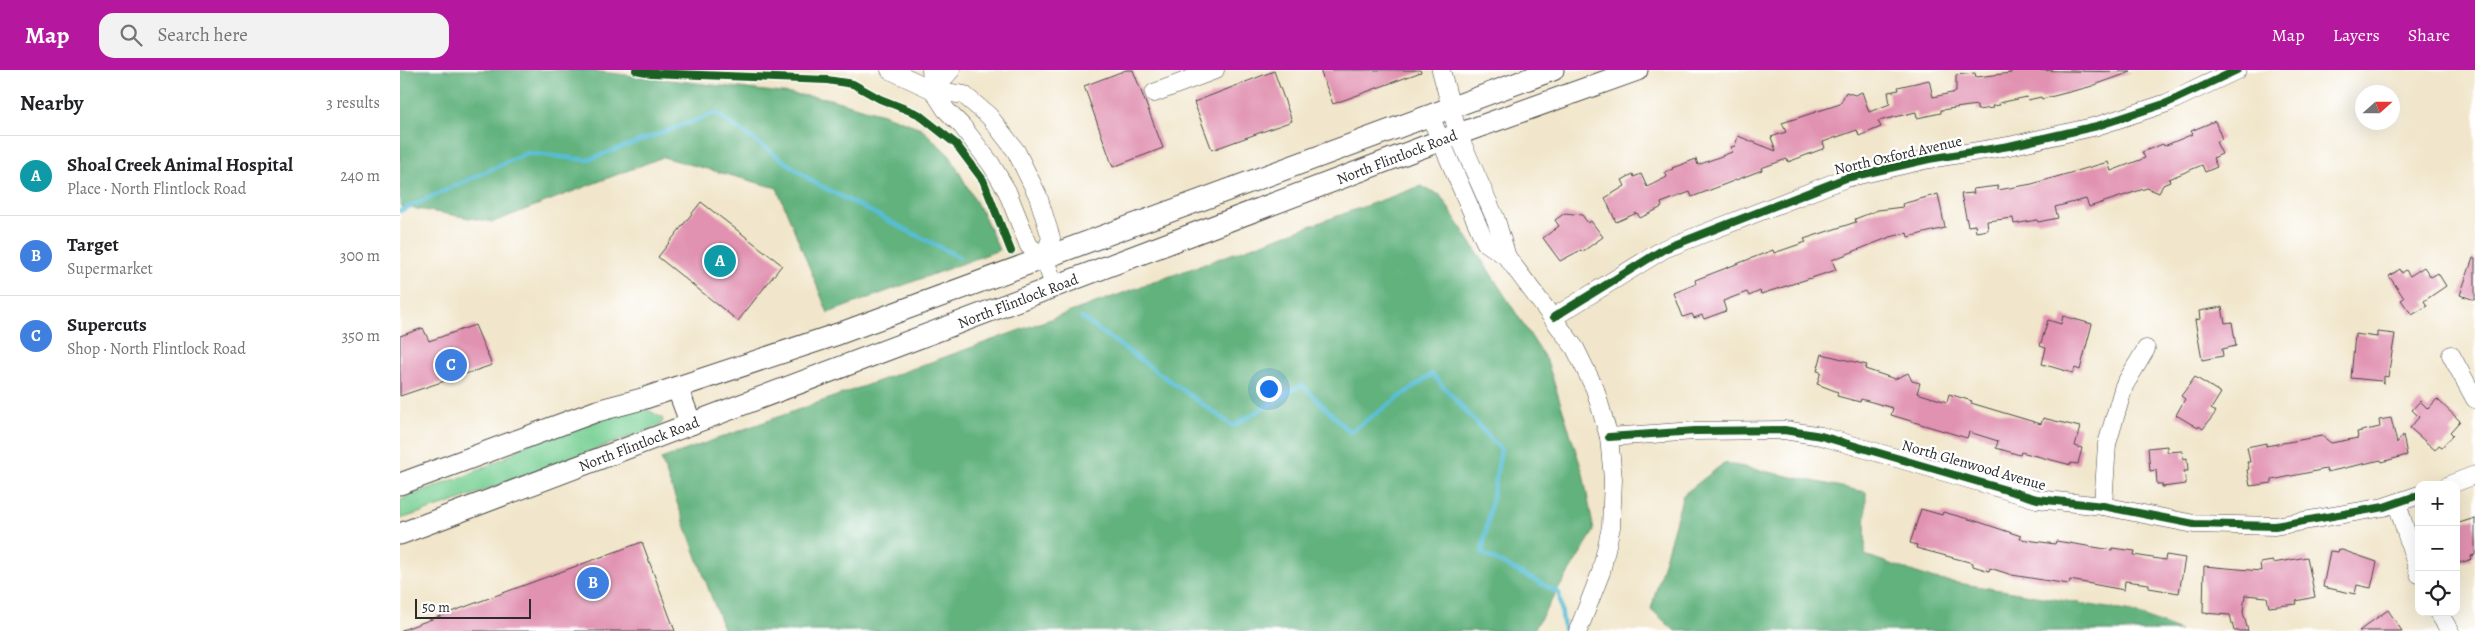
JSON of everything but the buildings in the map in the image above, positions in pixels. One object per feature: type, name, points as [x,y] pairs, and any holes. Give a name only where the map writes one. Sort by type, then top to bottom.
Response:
[{"type":"main road","name":"North Flintlock Road","points":[[400,484],[597,411],[838,334],[1044,256],[1553,70]]},
{"type":"main road","name":"North Flintlock Road","points":[[400,534],[1448,138],[1637,70]]},
{"type":"main road","points":[[677,387],[691,424]]},
{"type":"street","points":[[890,70],[933,90],[964,96],[989,116],[1016,151],[1038,196],[1051,238],[1044,256]]},
{"type":"street","points":[[931,70],[933,90],[946,110],[962,126],[991,164],[1007,191],[1030,246],[1044,256],[1055,288]]},
{"type":"street","points":[[933,90],[951,70]]},
{"type":"street","points":[[1154,93],[1215,70]]},
{"type":"street","points":[[1441,70],[1450,109],[1448,138]]},
{"type":"street","name":"North Oxford Avenue","points":[[1554,317],[1664,249],[1846,178],[1929,159],[2009,146],[2097,126],[2167,102],[2237,70]]},
{"type":"street","points":[[1430,116],[1448,138],[1485,242],[1507,257],[1554,317],[1575,348],[1594,389],[1609,437],[1613,479],[1612,527],[1601,572],[1578,631]]},
{"type":"street","points":[[2103,506],[2107,444],[2124,386],[2146,349]]},
{"type":"street","points":[[2451,355],[2475,399]]},
{"type":"street","name":"North Glenwood Avenue","points":[[1609,437],[1742,429],[1784,430],[1821,436],[2037,499],[2103,506],[2194,524],[2275,526],[2397,503],[2415,496]]},
{"type":"street","points":[[2459,481],[2475,475]]},
{"type":"street","points":[[2397,503],[2418,571]]},
{"type":"street","points":[[2441,616],[2450,631]]},
{"type":"green space","points":[[400,70],[583,70],[826,98],[883,114],[921,128],[950,156],[985,218],[999,250],[828,313],[777,188],[663,157],[493,222],[400,206]]},
{"type":"green space","points":[[1421,186],[1440,195],[1547,361],[1583,473],[1594,531],[1533,631],[724,631],[661,459]]},
{"type":"green space","points":[[635,408],[650,411],[662,418],[663,421],[659,426],[450,503],[400,519],[400,501],[408,496],[465,476],[508,456],[527,444]]},
{"type":"green space","points":[[1724,463],[1866,492],[1865,555],[1934,579],[2132,612],[2180,631],[1675,631],[1651,609],[1683,495]]},
{"type":"waterway","points":[[400,211],[527,153],[587,160],[716,113],[815,183],[959,257]]},
{"type":"waterway","points":[[1082,318],[1233,426],[1302,385],[1350,432],[1432,374],[1501,450],[1482,553],[1559,593],[1564,629]]},
{"type":"cycle path","points":[[636,70],[651,73],[827,80],[853,84],[880,99],[918,114],[956,144],[983,180],[1011,251]]},
{"type":"cycle path","points":[[1554,317],[1664,249],[1846,178],[1929,159],[2009,146],[2097,126],[2167,103],[2237,70]]},
{"type":"cycle path","points":[[1609,437],[1695,431],[1784,430],[1821,436],[2037,499],[2103,506],[2194,524],[2275,526],[2384,507],[2415,496]]},
{"type":"place","name":"Shoal Creek Animal Hospital","points":[[720,261]]},
{"type":"place","name":"Supercuts","points":[[451,365]]},
{"type":"place","name":"Target","points":[[593,583]]}]
